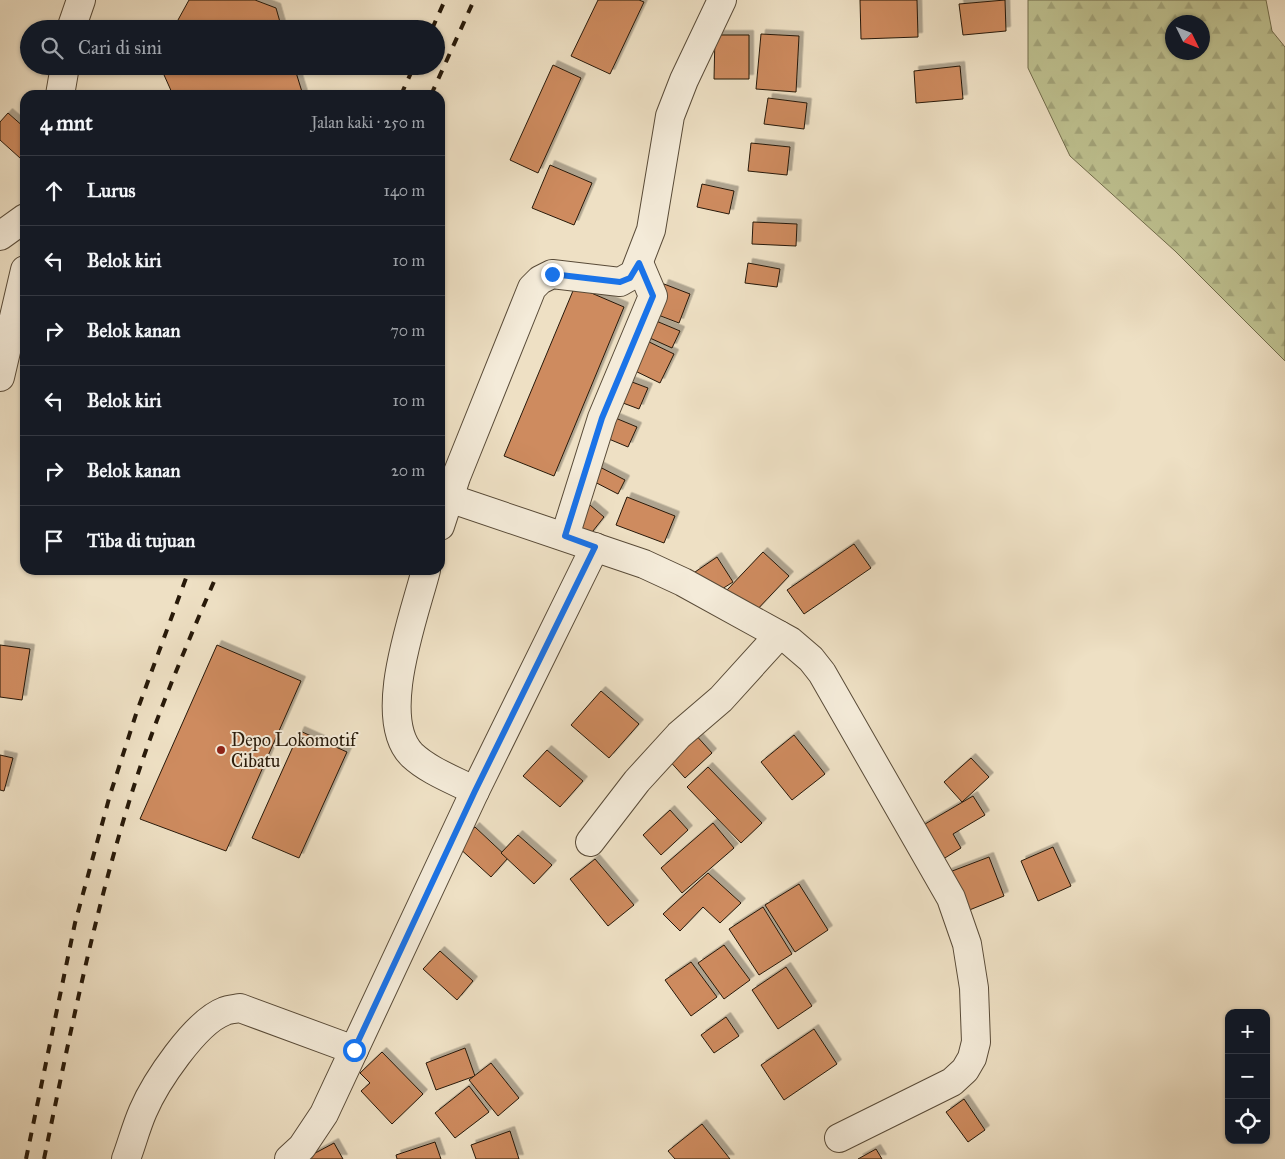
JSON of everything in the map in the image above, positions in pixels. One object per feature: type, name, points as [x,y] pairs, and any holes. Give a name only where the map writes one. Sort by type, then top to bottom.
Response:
[{"type":"street","points":[[74,20],[81,0]]},
{"type":"street","points":[[445,510],[532,288],[540,280],[552,274],[620,282],[630,278],[639,263],[651,230],[670,116],[684,80],[722,0]]},
{"type":"street","points":[[61,90],[63,75]]},
{"type":"street","points":[[0,236],[20,222]]},
{"type":"street","points":[[565,536],[602,418],[653,296],[639,263]]},
{"type":"street","points":[[0,376],[20,291]]},
{"type":"street","points":[[449,498],[644,564],[683,582],[798,647],[822,673],[952,898],[967,944],[974,988],[976,1042],[972,1058],[965,1070],[952,1082],[839,1138]]},
{"type":"street","points":[[289,1159],[314,1132],[475,791],[595,547]]},
{"type":"street","points":[[425,575],[397,682],[396,723],[401,739],[411,754],[429,768],[475,791]]},
{"type":"street","points":[[590,842],[637,781],[679,735],[721,699],[779,635]]},
{"type":"street","points":[[126,1159],[142,1112],[162,1075],[183,1048],[207,1024],[224,1011],[240,1008],[354,1050]]},
{"type":"green space","points":[[1028,0],[1266,0],[1272,31],[1285,47],[1285,361],[1175,251],[1070,156],[1028,68]]},
{"type":"building","points":[[189,0],[255,0],[276,8],[279,20],[178,20]]},
{"type":"building","points":[[598,0],[639,0],[644,2],[610,74],[571,56]]},
{"type":"building","points":[[860,0],[917,0],[918,37],[861,39]]},
{"type":"building","points":[[1005,0],[1006,31],[963,35],[959,4]]},
{"type":"building","points":[[761,34],[799,36],[796,92],[756,89]]},
{"type":"building","points":[[715,35],[749,35],[749,79],[714,79]]},
{"type":"building","points":[[553,65],[581,78],[538,173],[510,160]]},
{"type":"building","points":[[960,66],[963,99],[916,103],[914,71]]},
{"type":"building","points":[[164,75],[297,75],[301,90],[171,90]]},
{"type":"building","points":[[768,98],[807,103],[804,129],[764,124]]},
{"type":"building","points":[[8,113],[20,124],[20,158],[0,140],[0,122]]},
{"type":"building","points":[[751,143],[790,147],[787,175],[748,171]]},
{"type":"building","points":[[550,165],[592,183],[574,225],[532,208]]},
{"type":"building","points":[[702,184],[734,191],[729,214],[697,207]]},
{"type":"building","points":[[753,222],[797,224],[796,246],[752,244]]},
{"type":"building","points":[[748,263],[780,269],[777,287],[745,283]]},
{"type":"building","points":[[664,284],[690,294],[679,323],[653,313]]},
{"type":"building","points":[[575,286],[624,307],[554,476],[504,456]]},
{"type":"building","points":[[649,318],[680,331],[672,348],[641,334]]},
{"type":"building","points":[[643,339],[674,354],[660,383],[629,368]]},
{"type":"building","points":[[624,379],[648,388],[639,409],[615,400]]},
{"type":"building","points":[[613,417],[637,427],[628,447],[604,437]]},
{"type":"building","points":[[594,464],[625,480],[618,494],[587,478]]},
{"type":"building","points":[[627,497],[675,516],[664,543],[616,525]]},
{"type":"building","points":[[590,505],[604,517],[589,536],[574,524]]},
{"type":"building","points":[[854,544],[871,568],[804,614],[787,590]]},
{"type":"building","points":[[763,552],[789,576],[753,614],[727,590]]},
{"type":"building","points":[[717,557],[733,582],[711,596],[695,572]]},
{"type":"building","points":[[0,645],[30,649],[22,700],[0,697]]},
{"type":"building","name":"Depo Lokomotif Cibatu","points":[[217,645],[301,681],[226,851],[140,819]]},
{"type":"building","points":[[601,691],[639,724],[609,758],[571,725]]},
{"type":"building","points":[[300,731],[347,752],[299,858],[252,838]]},
{"type":"building","points":[[694,733],[712,753],[685,778],[667,758]]},
{"type":"building","points":[[794,735],[825,774],[792,800],[761,762]]},
{"type":"building","points":[[547,750],[583,781],[560,807],[523,776]]},
{"type":"building","points":[[0,755],[13,758],[4,791],[0,790]]},
{"type":"building","points":[[971,758],[989,777],[962,802],[944,782]]},
{"type":"building","points":[[708,767],[762,823],[741,843],[687,787]]},
{"type":"building","points":[[973,796],[985,815],[953,834],[961,848],[940,861],[920,827]]},
{"type":"building","points":[[670,810],[688,830],[661,855],[643,835]]},
{"type":"building","points":[[713,823],[734,848],[682,893],[661,868]]},
{"type":"building","points":[[475,827],[508,858],[491,877],[457,846]]},
{"type":"building","points":[[518,835],[552,865],[534,884],[501,853]]},
{"type":"building","points":[[1053,847],[1071,886],[1038,901],[1021,861]]},
{"type":"building","points":[[989,857],[1004,896],[962,913],[947,873]]},
{"type":"building","points":[[595,859],[634,905],[608,926],[570,879]]},
{"type":"building","points":[[708,873],[741,903],[720,923],[703,907],[680,931],[663,914]]},
{"type":"building","points":[[799,884],[828,930],[795,952],[765,905]]},
{"type":"building","points":[[763,907],[792,954],[759,975],[729,929]]},
{"type":"building","points":[[724,945],[750,980],[724,999],[698,963]]},
{"type":"building","points":[[440,951],[473,981],[457,1000],[423,969]]},
{"type":"building","points":[[691,962],[717,997],[691,1016],[665,980]]},
{"type":"building","points":[[786,967],[812,1006],[778,1029],[752,990]]},
{"type":"building","points":[[726,1017],[739,1036],[714,1053],[701,1035]]},
{"type":"building","points":[[814,1029],[837,1064],[784,1100],[761,1065]]},
{"type":"building","points":[[465,1048],[475,1076],[436,1090],[426,1063]]},
{"type":"building","points":[[382,1052],[423,1094],[392,1124],[361,1091],[370,1083],[360,1073]]},
{"type":"building","points":[[491,1063],[519,1098],[498,1116],[469,1080]]},
{"type":"building","points":[[469,1086],[489,1112],[455,1138],[435,1113]]},
{"type":"building","points":[[964,1099],[985,1130],[968,1142],[946,1112]]},
{"type":"building","points":[[702,1124],[730,1159],[675,1159],[668,1151]]},
{"type":"building","points":[[510,1131],[519,1159],[476,1159],[471,1145]]},
{"type":"building","points":[[435,1142],[441,1159],[397,1159],[396,1155]]},
{"type":"building","points":[[334,1143],[343,1159],[304,1159]]},
{"type":"building","points":[[876,1149],[882,1159],[858,1159]]},
{"type":"railway","points":[[436,20],[445,0]]},
{"type":"railway","points":[[445,64],[474,0]]},
{"type":"railway","points":[[403,90],[410,75]]},
{"type":"railway","points":[[433,90],[440,75]]},
{"type":"railway","points":[[26,1159],[75,923],[110,795],[137,711],[187,575]]},
{"type":"railway","points":[[44,1159],[93,935],[129,802],[159,714],[217,575]]},
{"type":"place","name":"Depo Lokomotif Cibatu","points":[[221,750]]},
{"type":"route","points":[[354,1050],[475,791],[595,547],[565,536],[602,418],[653,296],[639,263],[634,274],[620,282],[552,274]]}]
